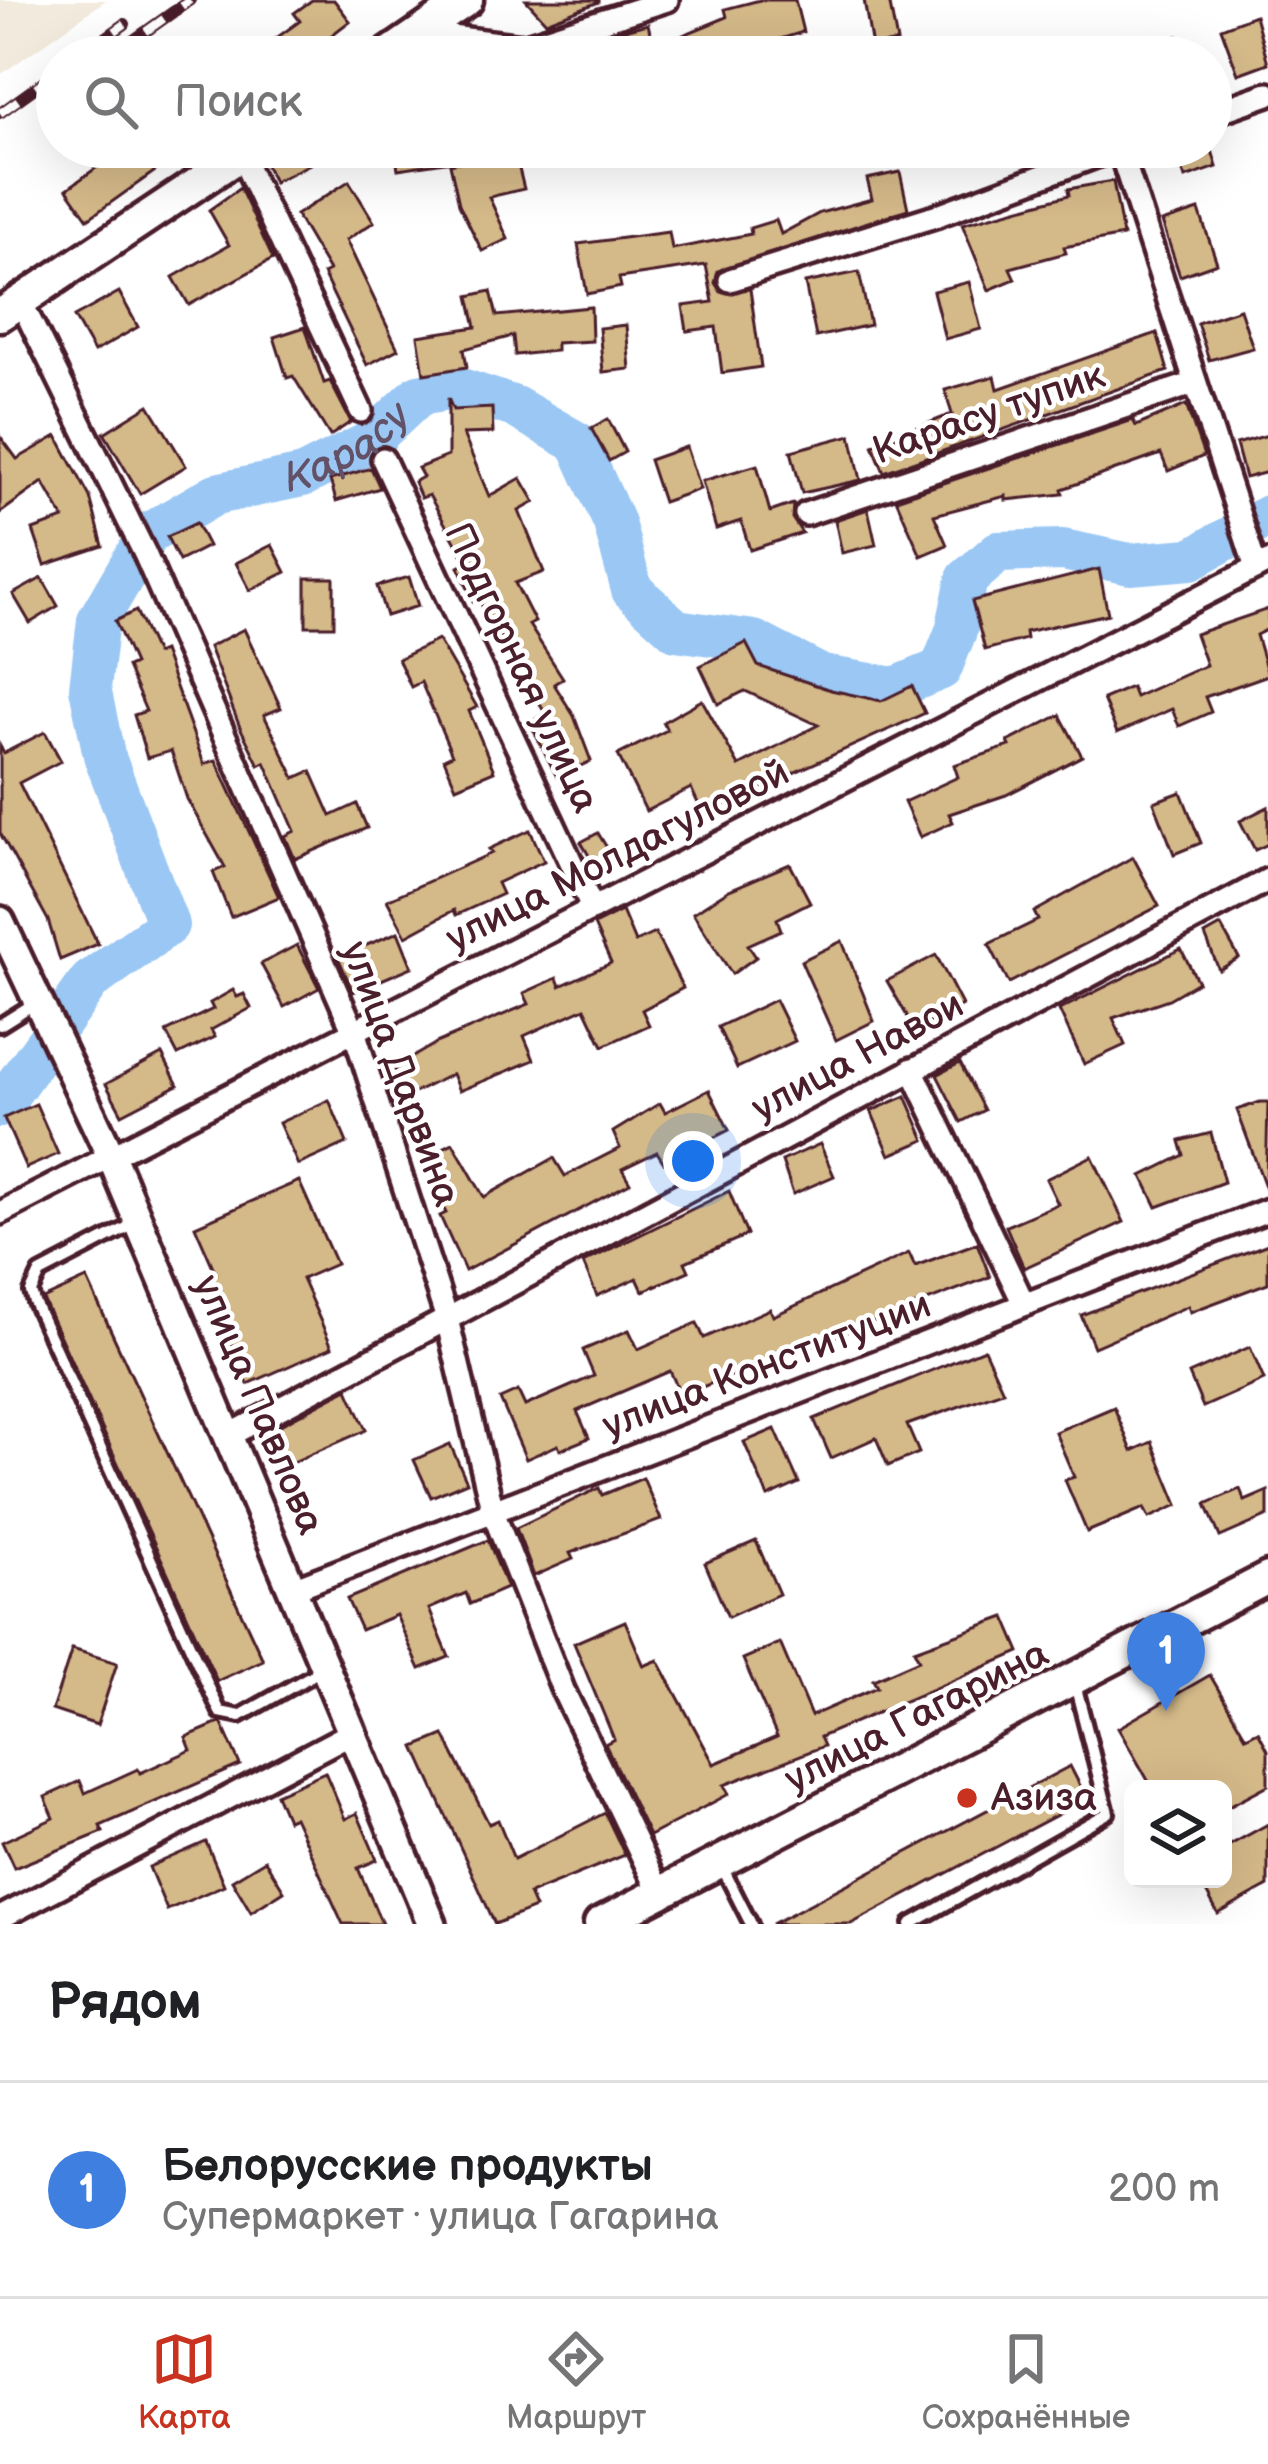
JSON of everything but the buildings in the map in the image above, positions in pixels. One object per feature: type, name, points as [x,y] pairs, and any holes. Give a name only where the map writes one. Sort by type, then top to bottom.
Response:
[{"type":"main road","points":[[415,36],[467,0]]},
{"type":"main road","points":[[10,308],[221,168]]},
{"type":"main road","name":"улица Гагарина","points":[[600,1924],[1268,1579]]},
{"type":"street","points":[[554,36],[667,0]]},
{"type":"street","points":[[419,33],[443,36]]},
{"type":"street","points":[[1232,107],[1268,94]]},
{"type":"street","points":[[254,168],[361,411]]},
{"type":"street","points":[[730,280],[938,215],[1064,168]]},
{"type":"street","points":[[1127,168],[1234,504],[1247,541],[1262,565]]},
{"type":"street","name":"улица Дарвина","points":[[10,308],[145,554],[355,1034],[447,1319],[493,1512],[563,1690],[659,1892]]},
{"type":"street","name":"Карасу тупик","points":[[806,514],[1195,383]]},
{"type":"street","name":"Подгорная улица","points":[[383,459],[593,909]]},
{"type":"street","name":"улица Молдагуловой","points":[[0,1213],[1262,565]]},
{"type":"street","name":"улица Навои","points":[[228,1436],[1268,880]]},
{"type":"street","name":"улица Павлова","points":[[0,921],[111,1156],[432,1924]]},
{"type":"street","points":[[912,1069],[1024,1304]]},
{"type":"street","name":"улица Конституции","points":[[293,1589],[1268,1210]]},
{"type":"street","points":[[0,1918],[353,1732]]},
{"type":"lane","points":[[0,1025],[38,1001]]},
{"type":"lane","points":[[139,1222],[40,1273],[31,1292],[34,1302],[220,1712],[240,1715],[323,1669]]},
{"type":"lane","points":[[911,1924],[1108,1813],[1074,1680]]},
{"type":"lane","points":[[719,1862],[751,1924]]},
{"type":"shaded area","points":[[0,0],[106,0],[55,36],[36,36],[36,50],[0,75]]},
{"type":"waterway","name":"Карасу","points":[[0,1107],[90,981],[168,925],[104,755],[90,688],[98,620],[148,534],[216,494],[303,476],[368,443],[419,395],[458,388],[515,407],[578,443],[614,523],[632,590],[676,630],[754,641],[822,676],[895,688],[941,669],[956,631],[967,579],[998,552],[1063,550],[1130,564],[1191,559],[1268,516]]},
{"type":"railway","points":[[139,36],[190,0]]},
{"type":"railway","points":[[108,36],[125,24]]},
{"type":"railway","points":[[0,113],[36,87]]},
{"type":"place","name":"Белорусские продукты","points":[[1166,1711]]},
{"type":"place","name":"Азиза","points":[[967,1798]]}]
